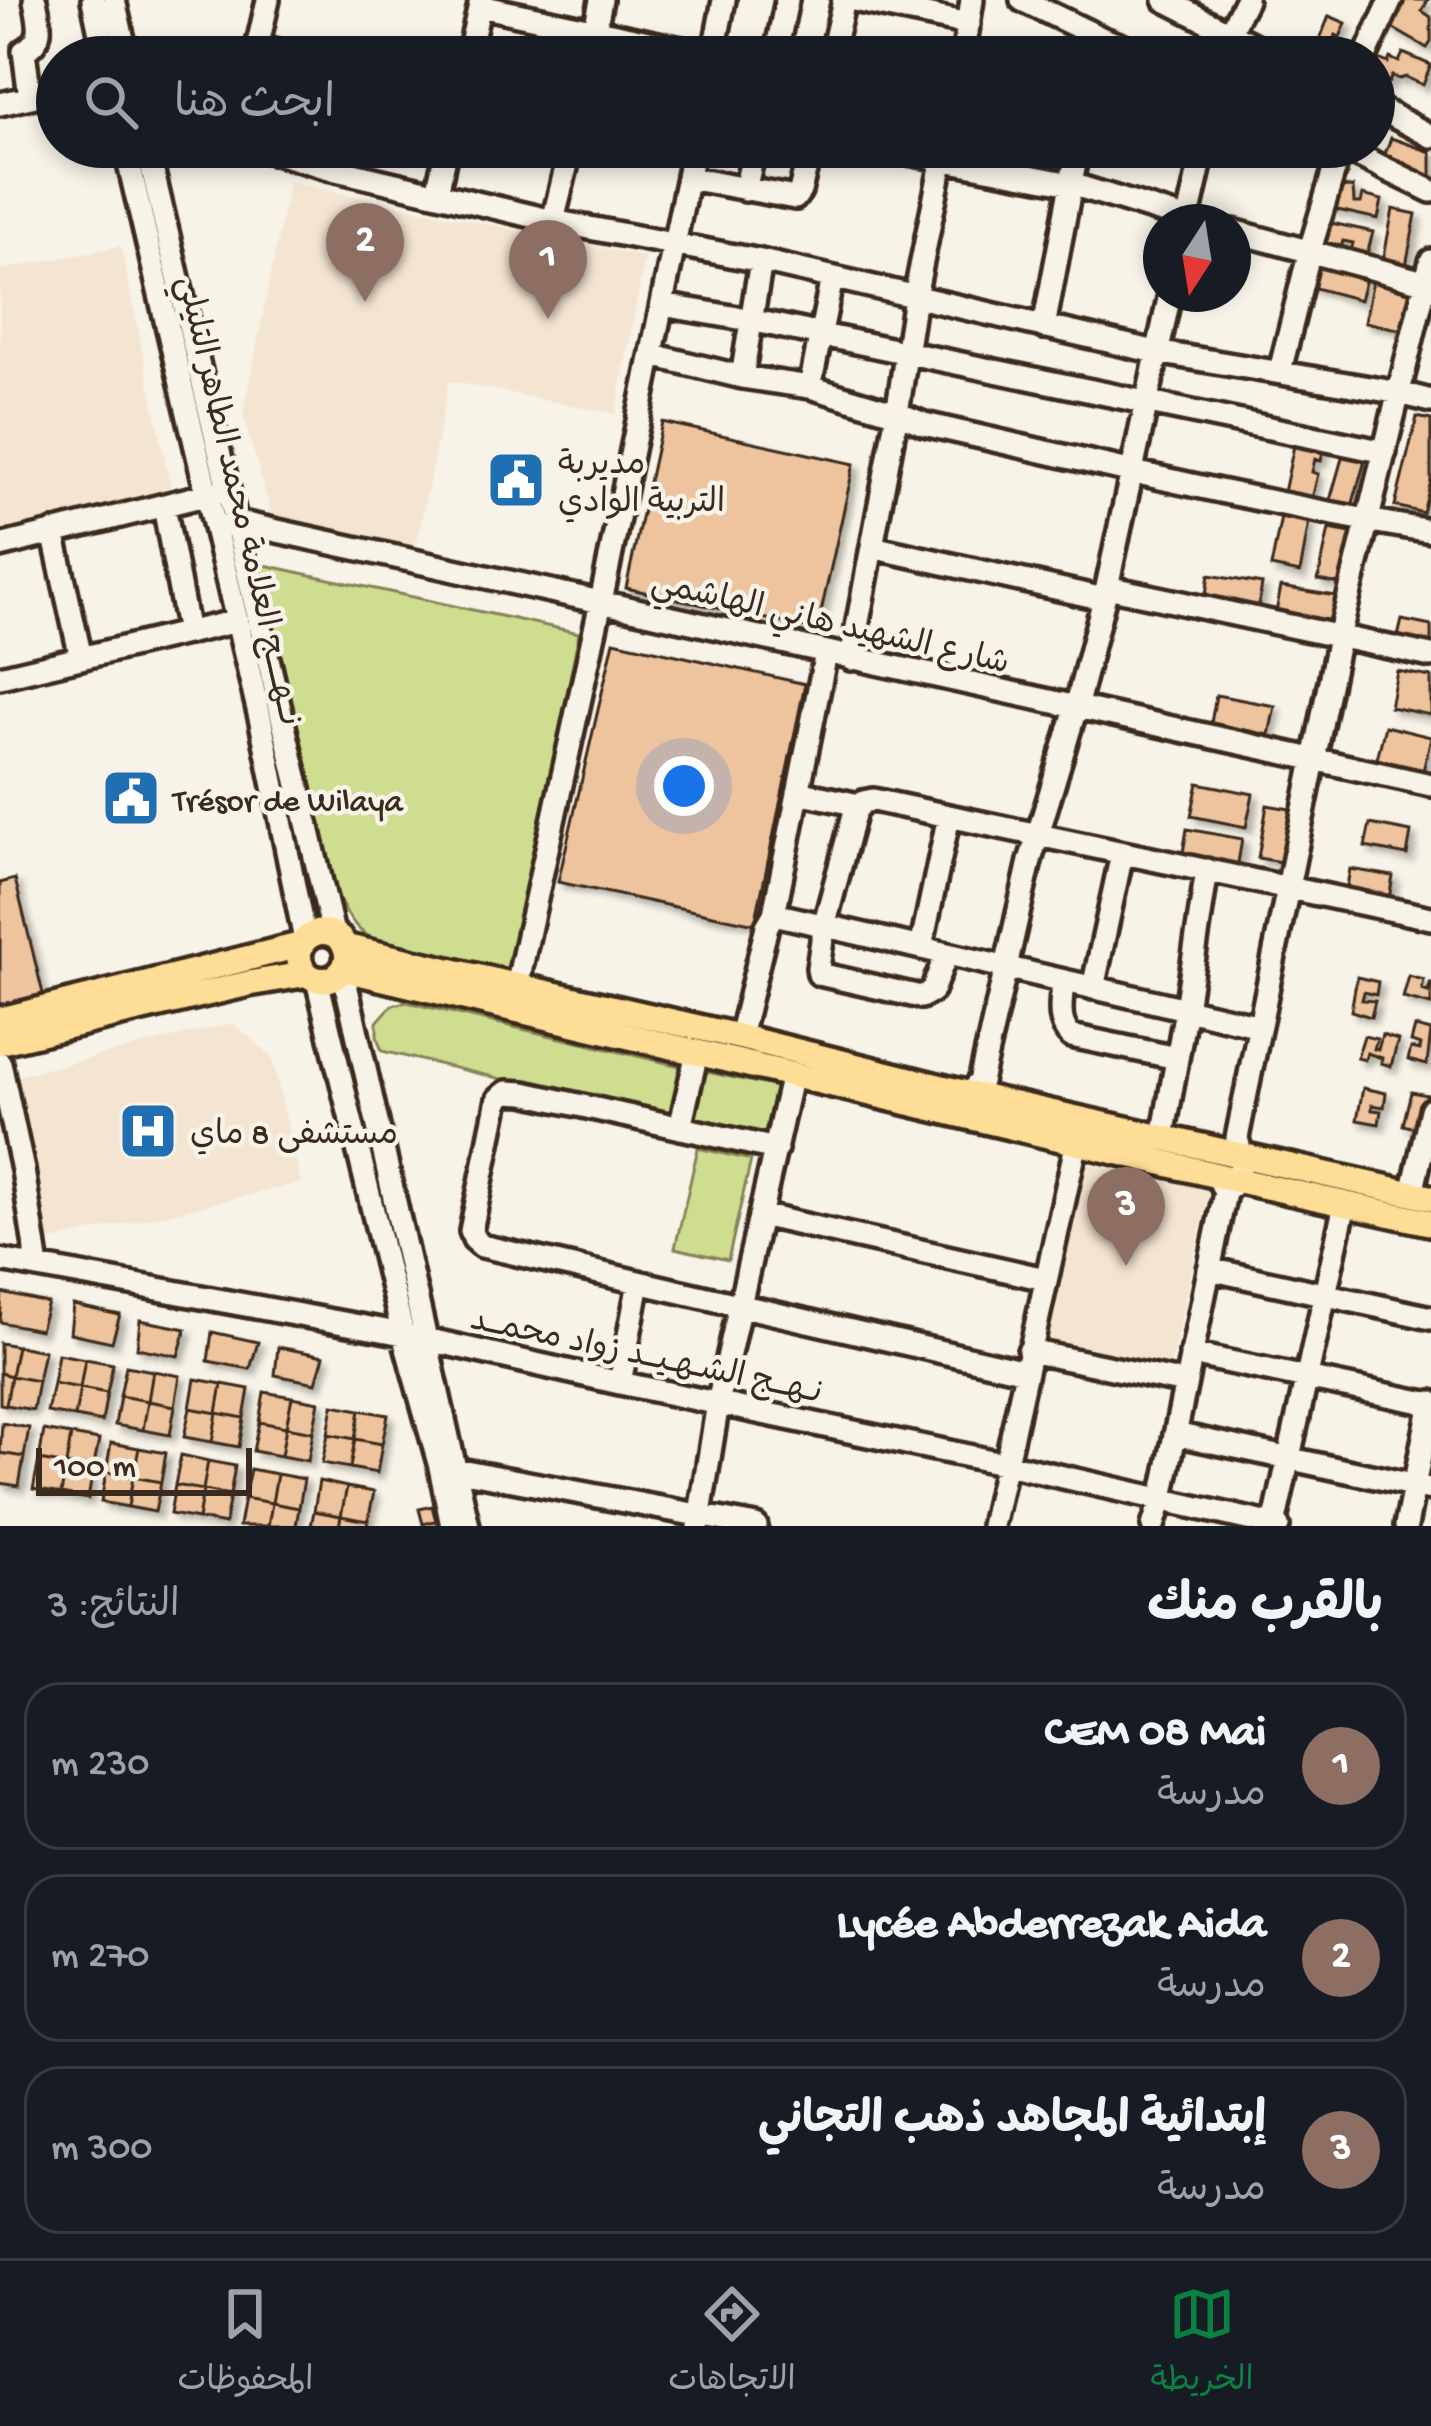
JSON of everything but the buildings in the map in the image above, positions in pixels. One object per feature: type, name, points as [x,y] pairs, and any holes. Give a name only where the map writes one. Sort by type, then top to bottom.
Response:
[{"type":"main road","points":[[0,1020],[303,943],[317,932],[342,955],[698,1052],[792,1074],[975,1101],[1163,1137],[1231,1166],[1345,1204],[1431,1223]]},
{"type":"main road","points":[[303,943],[299,960],[311,977]]},
{"type":"main road","points":[[0,1042],[251,983],[332,979],[342,955]]},
{"type":"main road","points":[[342,955],[517,986],[740,1037],[975,1101],[1077,1141],[1421,1196]]},
{"type":"street","points":[[35,0],[39,36]]},
{"type":"street","points":[[93,0],[101,36]]},
{"type":"street","points":[[114,0],[123,36]]},
{"type":"street","points":[[260,36],[268,0]]},
{"type":"street","points":[[595,31],[601,0]]},
{"type":"street","points":[[718,36],[724,0]]},
{"type":"street","points":[[779,36],[787,0]]},
{"type":"street","points":[[836,36],[844,0]]},
{"type":"street","points":[[854,0],[891,4],[969,24]]},
{"type":"street","points":[[967,36],[972,0]]},
{"type":"street","points":[[1022,0],[1080,36]]},
{"type":"street","points":[[1165,0],[1235,36]]},
{"type":"street","points":[[1228,36],[1246,0]]},
{"type":"street","points":[[1375,36],[1391,0]]},
{"type":"street","points":[[473,36],[480,3],[618,36]]},
{"type":"street","points":[[30,97],[24,51],[36,44]]},
{"type":"street","points":[[0,104],[36,96]]},
{"type":"street","points":[[1395,117],[1431,136]]},
{"type":"street","name":"نــهــــج العلامة محمد الطاهر التليلي","points":[[131,168],[342,955],[428,1339],[452,1526]]},
{"type":"street","name":"نــهــــج العلامة محمد الطاهر التليلي","points":[[151,168],[219,492]]},
{"type":"street","points":[[363,168],[436,193],[553,221],[761,261],[1156,352],[1431,401]]},
{"type":"street","points":[[436,193],[442,168]]},
{"type":"street","points":[[553,221],[566,168]]},
{"type":"street","points":[[517,986],[690,168]]},
{"type":"street","points":[[745,190],[750,168]]},
{"type":"street","points":[[688,178],[795,198],[806,168]]},
{"type":"street","points":[[850,659],[941,168]]},
{"type":"street","points":[[1005,168],[1143,207]]},
{"type":"street","points":[[1044,327],[1074,168]]},
{"type":"street","points":[[1193,204],[1200,168]]},
{"type":"street","points":[[1280,371],[1335,168]]},
{"type":"street","points":[[1385,168],[1431,190]]},
{"type":"street","points":[[1153,1526],[1339,637],[1429,276],[1251,236]]},
{"type":"street","points":[[742,377],[761,261]]},
{"type":"street","points":[[810,387],[832,278]]},
{"type":"street","points":[[662,305],[1385,452]]},
{"type":"street","points":[[975,1101],[1036,835],[1106,593],[1166,312]]},
{"type":"street","points":[[652,355],[742,377],[810,387],[924,424],[1431,532]]},
{"type":"street","points":[[0,546],[219,492]]},
{"type":"street","points":[[164,506],[188,633]]},
{"type":"street","name":"نــهــــج العلامة محمد الطاهر التليلي","points":[[227,525],[237,621],[303,943]]},
{"type":"street","name":"شارع الشهيد هاني الهاشمي","points":[[227,525],[601,602],[1431,785]]},
{"type":"street","points":[[52,532],[80,658]]},
{"type":"street","points":[[872,547],[1431,656]]},
{"type":"street","points":[[0,677],[237,621]]},
{"type":"street","points":[[740,1037],[774,914],[826,653]]},
{"type":"street","points":[[798,792],[859,806]]},
{"type":"street","points":[[946,956],[932,991],[925,996],[819,974],[824,926],[859,806],[873,800],[1431,918]]},
{"type":"street","points":[[921,948],[949,816]]},
{"type":"street","points":[[1093,988],[1122,854]]},
{"type":"street","points":[[1163,1137],[1207,870]]},
{"type":"street","points":[[774,914],[1260,1026]]},
{"type":"street","name":"نــهــــج العلامة محمد الطاهر التليلي","points":[[311,977],[403,1334],[468,1526]]},
{"type":"street","points":[[1063,981],[1061,1017],[1071,1036],[1177,1058]]},
{"type":"street","points":[[680,1128],[698,1052]]},
{"type":"street","points":[[0,1063],[6,1122],[38,1268]]},
{"type":"street","points":[[699,1520],[718,1403],[792,1074]]},
{"type":"street","points":[[776,1149],[507,1092],[498,1099],[471,1224],[482,1246],[640,1282],[1027,1361],[1185,1383]]},
{"type":"street","points":[[1421,1196],[1431,1110]]},
{"type":"street","points":[[992,1526],[1077,1141]]},
{"type":"street","points":[[1276,1526],[1345,1204]]},
{"type":"street","points":[[760,1215],[1045,1280]]},
{"type":"street","name":"نـهــج الشـهـيــد زواد محمــد","points":[[0,1260],[428,1339],[1276,1526]]},
{"type":"street","points":[[1209,1269],[1431,1318]]},
{"type":"street","points":[[620,1383],[640,1282]]},
{"type":"street","points":[[1191,1354],[1431,1403],[1423,1487],[1406,1526]]},
{"type":"street","points":[[1175,1434],[1423,1487]]},
{"type":"street","points":[[448,1468],[699,1520],[756,1526]]},
{"type":"shaded area","points":[[289,182],[645,257],[616,414],[449,381],[416,549],[273,521],[243,414]]},
{"type":"shaded area","points":[[121,246],[171,489],[0,532],[0,270]]},
{"type":"shaded area","points":[[233,1023],[272,1057],[301,1183],[42,1243],[12,1077]]},
{"type":"shaded area","points":[[1083,1162],[1209,1190],[1169,1371],[1043,1343]]},
{"type":"green space","points":[[260,564],[579,633],[510,977],[389,945],[361,931],[346,912],[334,891]]},
{"type":"green space","points":[[407,1002],[684,1067],[673,1119],[382,1051],[377,1022],[392,1005]]},
{"type":"green space","points":[[703,1071],[781,1088],[770,1140],[691,1122]]},
{"type":"green space","points":[[698,1148],[751,1160],[728,1260],[675,1248]]},
{"type":"place","name":"Lycée Abderrezak Aida","points":[[365,302]]},
{"type":"place","name":"CEM 08 Mai","points":[[548,319]]},
{"type":"place","name":"مديربة التربية الوادي","points":[[516,480]]},
{"type":"place","name":"Trésor de Wilaya","points":[[131,798]]},
{"type":"place","name":"مستشفى 8 ماي","points":[[148,1131]]},
{"type":"place","name":"إبتدائية المجاهد ذهب التجاني","points":[[1126,1266]]}]
